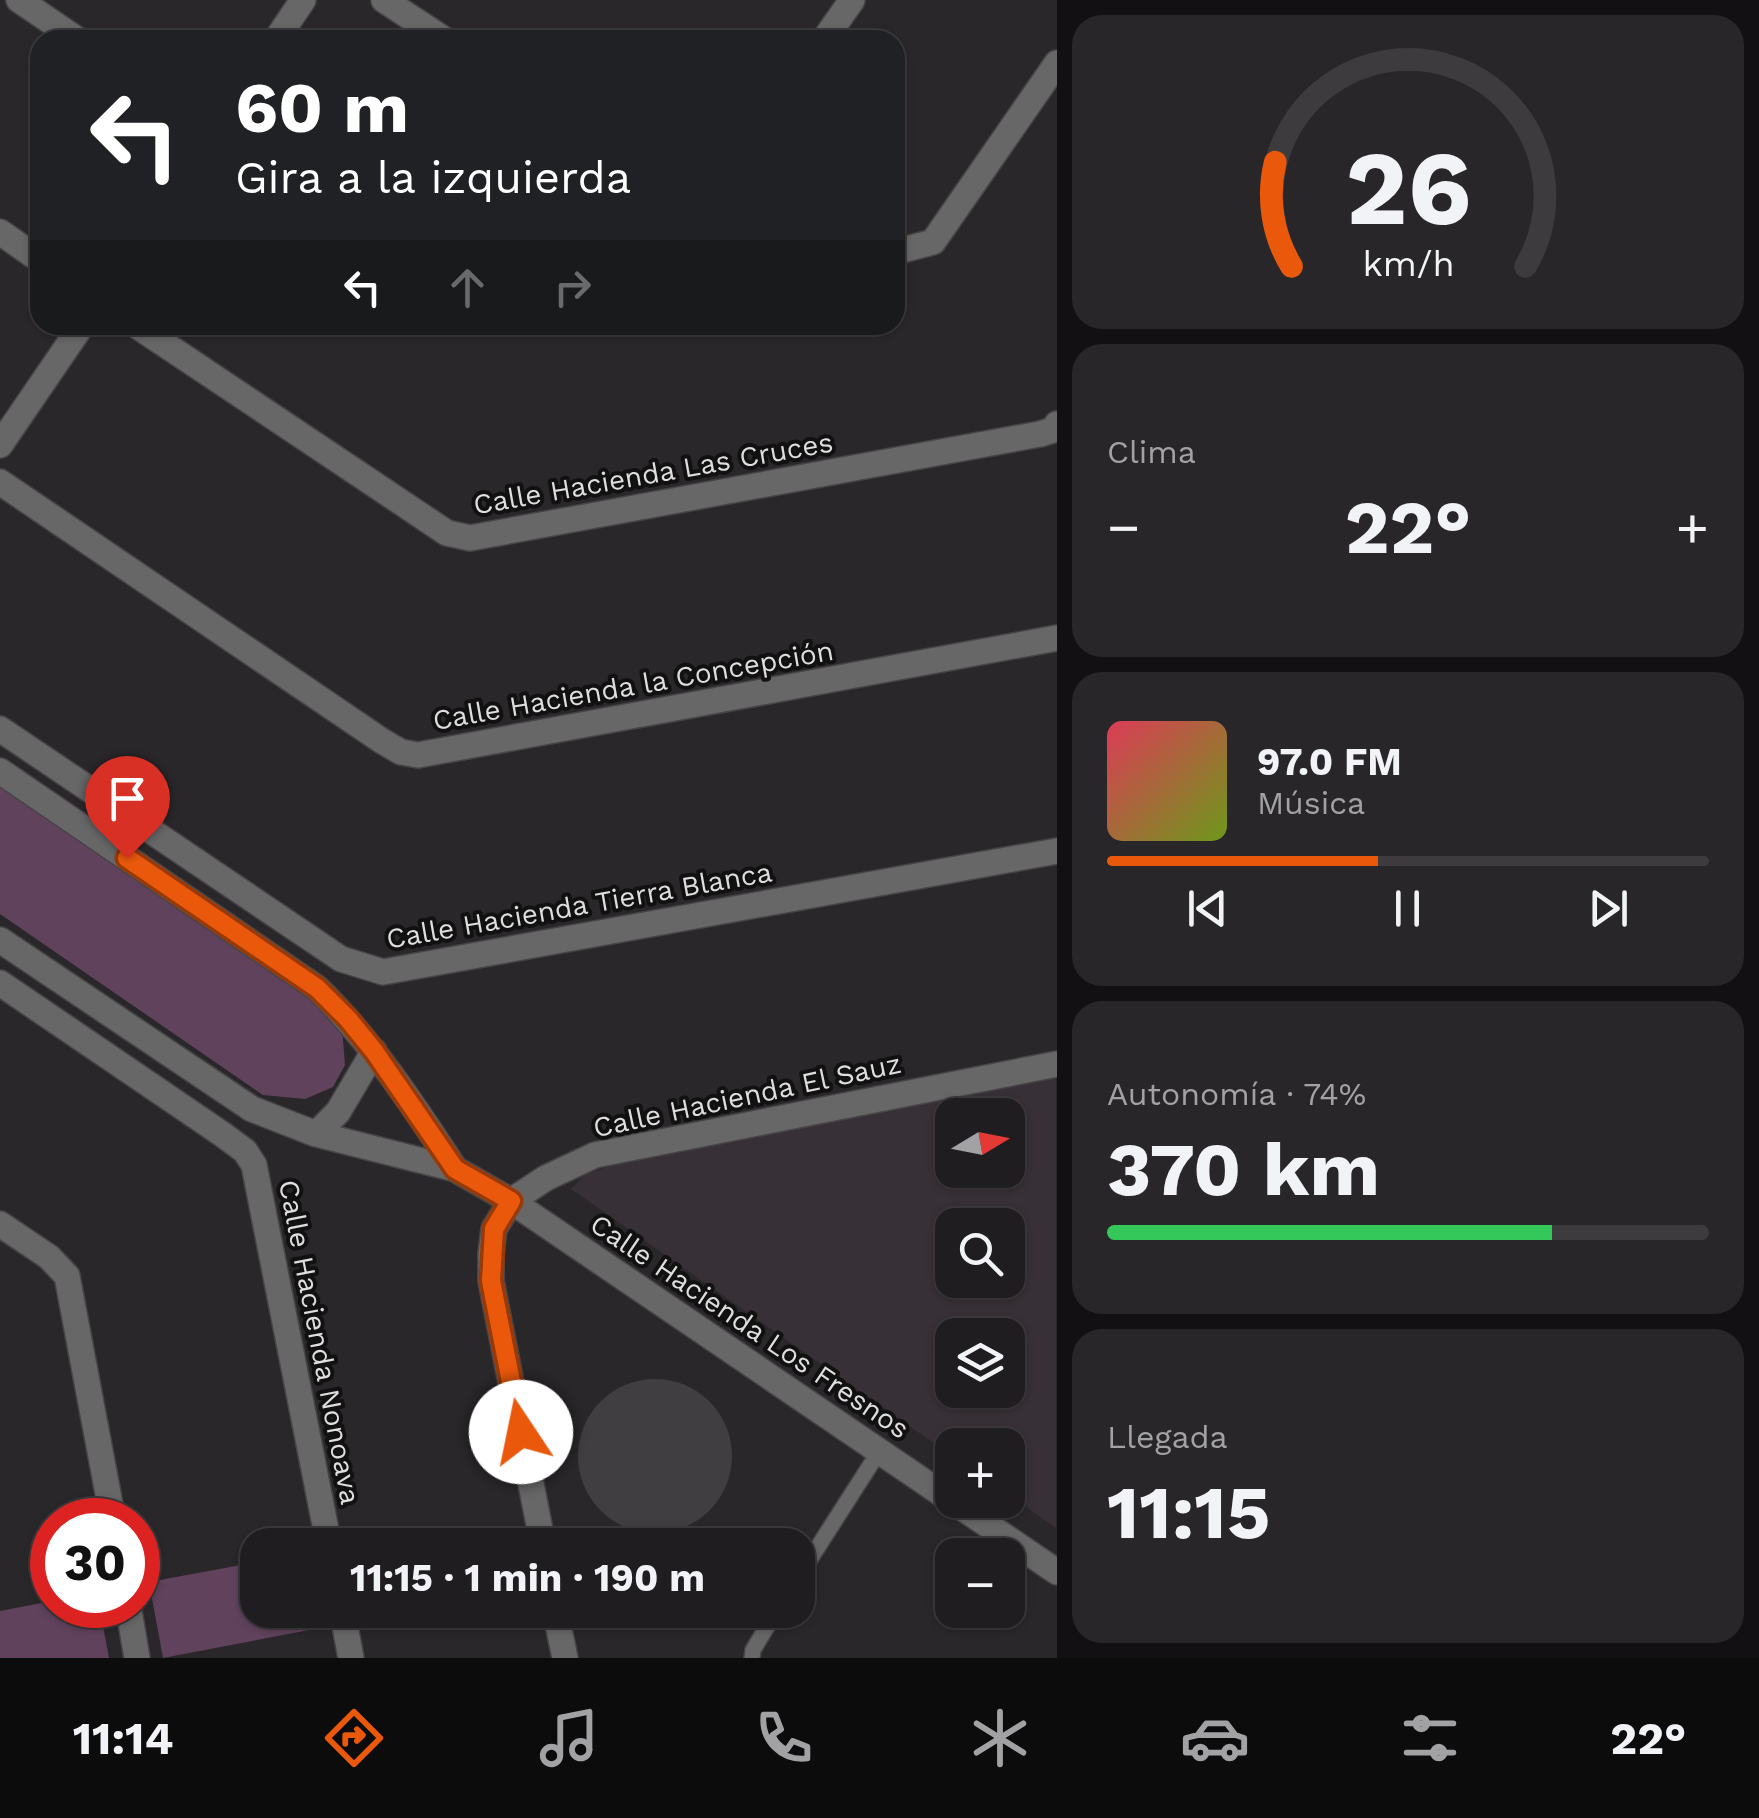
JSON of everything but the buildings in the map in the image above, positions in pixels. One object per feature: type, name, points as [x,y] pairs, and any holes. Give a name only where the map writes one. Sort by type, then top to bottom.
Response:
[{"type":"street","points":[[19,0],[63,30]]},
{"type":"street","points":[[283,30],[303,0]]},
{"type":"street","points":[[384,0],[430,30]]},
{"type":"street","points":[[831,30],[852,0]]},
{"type":"street","points":[[905,249],[932,242],[1056,63]]},
{"type":"street","points":[[0,232],[30,253]]},
{"type":"street","points":[[0,446],[75,335]]},
{"type":"street","name":"Calle Hacienda Las Cruces","points":[[151,335],[446,532],[470,538],[1040,434],[1053,430],[1056,424]]},
{"type":"street","name":"Calle Hacienda la Concepción","points":[[0,482],[382,741],[401,752],[418,755],[1056,638]]},
{"type":"street","name":"Calle Hacienda Tierra Blanca","points":[[0,729],[341,959],[383,972],[1056,851]]},
{"type":"street","name":"Calle Hacienda Los Fresnos","points":[[0,771],[317,988],[374,1051],[455,1169]]},
{"type":"street","name":"Calle Hacienda Los Fresnos","points":[[0,940],[252,1109],[316,1134],[455,1169],[511,1201],[1056,1572]]},
{"type":"street","name":"Calle Hacienda Nonoava","points":[[0,982],[245,1150],[254,1165],[326,1528]]},
{"type":"street","points":[[316,1134],[347,1098],[374,1051]]},
{"type":"street","name":"Calle Hacienda El Sauz","points":[[511,1201],[546,1178],[595,1155],[1056,1064]]},
{"type":"street","points":[[511,1201],[494,1229],[491,1281],[540,1528]]},
{"type":"street","points":[[0,1224],[49,1256],[67,1276],[109,1498]]},
{"type":"street","points":[[132,1628],[137,1658]]},
{"type":"street","points":[[345,1628],[351,1658]]},
{"type":"street","points":[[558,1628],[564,1658]]},
{"type":"lane","points":[[815,1551],[880,1450]]},
{"type":"lane","points":[[752,1658],[766,1628]]},
{"type":"shaded area","points":[[0,785],[310,993],[342,1028],[345,1065],[333,1087],[305,1099],[263,1095],[0,914]]},
{"type":"shaded area","points":[[1056,1078],[1056,1528],[1025,1506],[1025,1428],[935,1428],[935,1444],[571,1189],[584,1175],[620,1162],[935,1101],[935,1188],[1025,1188],[1025,1098],[952,1098]]},
{"type":"shaded area","points":[[240,1565],[240,1628],[320,1628],[163,1658],[157,1628],[160,1580]]},
{"type":"shaded area","points":[[30,1605],[30,1628],[103,1628],[109,1658],[0,1658],[0,1611]]},
{"type":"route","points":[[127,858],[317,988],[374,1051],[455,1169],[511,1201],[494,1229],[491,1281],[521,1432]]}]
